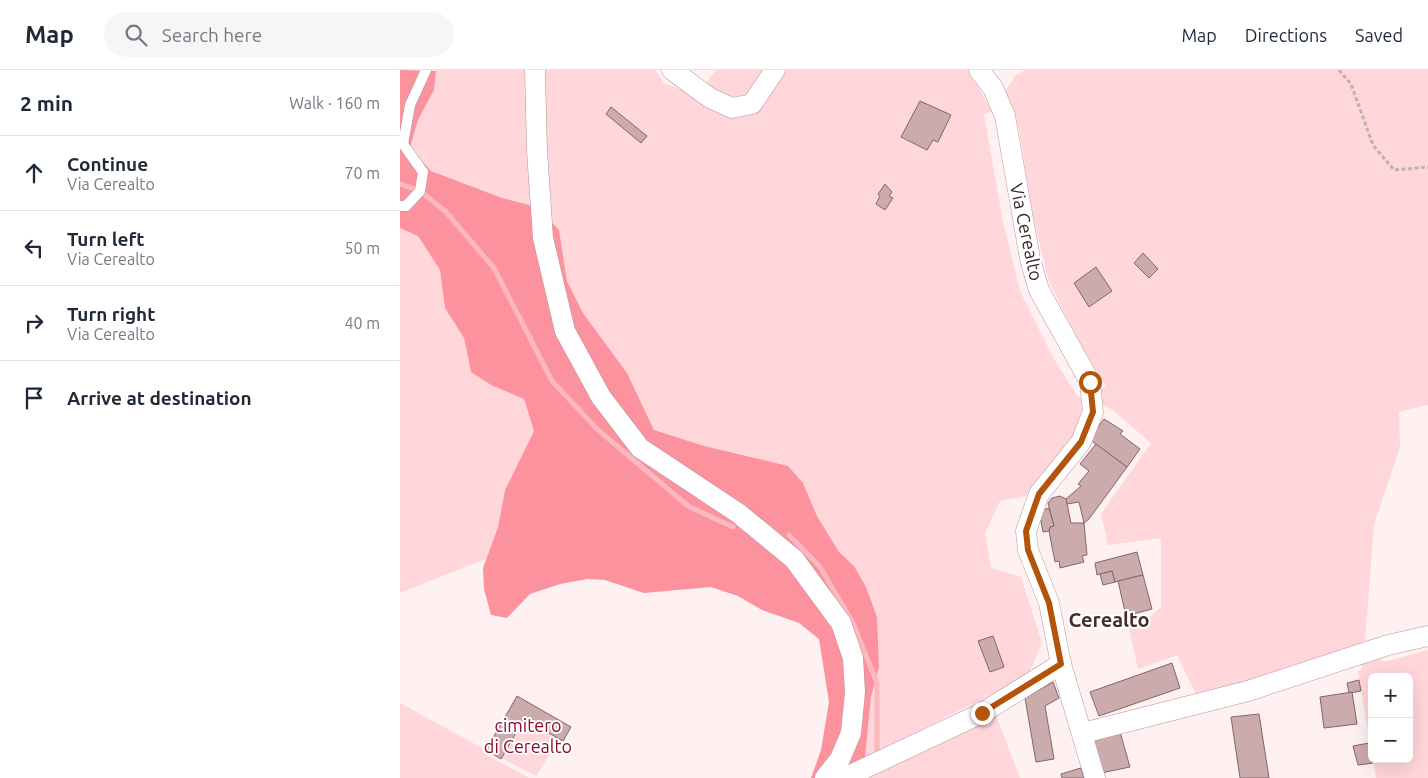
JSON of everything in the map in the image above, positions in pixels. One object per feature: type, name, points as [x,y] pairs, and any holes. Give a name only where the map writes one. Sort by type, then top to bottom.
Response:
[{"type":"street","points":[[535,70],[536,151],[543,238],[564,331],[601,397],[640,448],[738,513],[794,559],[841,623],[853,658],[855,692],[851,733],[840,759],[825,778]]},
{"type":"street","points":[[672,70],[710,98],[732,108],[752,104],[775,70]]},
{"type":"street","name":"Via Cerealto","points":[[980,70],[993,88],[1005,116],[1030,259],[1039,290],[1090,382],[1093,412],[1081,442],[1039,494],[1026,531],[1028,550],[1049,603],[1061,664],[1095,778]]},
{"type":"street","points":[[1083,733],[1248,691],[1388,644],[1428,636]]},
{"type":"street","points":[[844,778],[982,713],[1061,664]]},
{"type":"lane","points":[[400,206],[406,206],[420,191],[423,172],[403,144],[410,105],[426,70]]},
{"type":"path","points":[[1339,70],[1351,84],[1373,145],[1394,170],[1428,167]]},
{"type":"green space","points":[[434,70],[655,70],[664,83],[697,95],[716,70],[968,70],[992,111],[1016,75],[1025,70],[1428,70],[1428,405],[1399,412],[1400,447],[1374,524],[1365,641],[1199,700],[1177,655],[1138,669],[1128,623],[1152,615],[1161,607],[1161,538],[1108,545],[1101,514],[1151,443],[1113,410],[1089,399],[1071,438],[1056,462],[1025,496],[1000,501],[985,533],[991,568],[1021,577],[1042,643],[1029,673],[988,696],[865,758],[871,697],[879,667],[877,617],[866,587],[854,566],[839,552],[817,516],[803,483],[654,430],[627,373],[583,313],[567,281],[559,230],[537,207],[502,198],[431,171],[410,148],[418,120],[434,90],[436,71]],"holes":[[[1012,104],[1019,129],[1032,211],[1049,282],[1080,343],[1106,386],[1089,398],[1077,396],[1053,357],[1020,291],[1002,217],[984,114]]]},
{"type":"green space","points":[[400,228],[418,236],[440,270],[445,308],[464,338],[471,372],[491,385],[524,399],[534,431],[505,490],[498,527],[486,559],[400,593]]},
{"type":"green space","points":[[1358,645],[1384,662],[1428,650],[1428,778],[1376,778],[1374,763],[1413,763],[1413,673],[1368,673],[1368,731],[1358,671],[1362,670]]},
{"type":"green space","name":"cimitero di Cerealto","points":[[517,696],[571,727],[563,741],[559,740],[536,776],[486,750]]},
{"type":"green space","points":[[400,703],[484,749],[483,753],[529,778],[400,778]]},
{"type":"green space","points":[[995,713],[1020,778],[863,778]]},
{"type":"shaded area","points":[[400,70],[436,71],[434,90],[418,120],[410,148],[431,171],[502,198],[537,207],[559,230],[567,281],[583,313],[627,373],[654,430],[704,446],[788,466],[803,483],[817,516],[839,552],[854,566],[866,587],[877,617],[879,667],[871,697],[865,758],[824,778],[811,778],[821,750],[829,702],[819,639],[799,623],[762,610],[738,596],[711,587],[644,593],[605,580],[587,579],[560,584],[530,594],[507,618],[491,615],[484,589],[483,568],[498,527],[505,490],[534,431],[524,399],[491,385],[471,372],[464,338],[445,308],[440,270],[418,236],[400,228]]},
{"type":"building","points":[[920,101],[951,115],[938,142],[933,140],[927,150],[901,137]]},
{"type":"building","points":[[611,107],[647,136],[641,143],[606,114]]},
{"type":"building","points":[[885,184],[892,192],[889,196],[893,198],[885,210],[876,204],[880,196],[878,194]]},
{"type":"building","points":[[1143,253],[1158,269],[1149,278],[1134,263]]},
{"type":"building","points":[[1096,267],[1112,291],[1089,307],[1074,283]]},
{"type":"building","points":[[1104,419],[1123,431],[1120,434],[1140,449],[1127,467],[1089,439]]},
{"type":"building","points":[[1096,444],[1127,467],[1089,519],[1084,523],[1079,502],[1067,504],[1066,499],[1081,486],[1078,484],[1089,471],[1080,464]]},
{"type":"building","points":[[1060,496],[1066,499],[1071,523],[1084,523],[1087,555],[1082,556],[1084,562],[1060,568],[1059,561],[1055,562],[1049,531],[1050,527],[1054,526],[1048,503],[1052,498]]},
{"type":"building","points":[[1049,508],[1054,526],[1050,527],[1049,531],[1043,532],[1039,511]]},
{"type":"building","points":[[1137,552],[1143,575],[1115,582],[1112,571],[1097,575],[1095,563]]},
{"type":"building","points":[[1112,571],[1115,582],[1103,585],[1100,574]]},
{"type":"building","points":[[1143,575],[1152,609],[1126,616],[1118,581]]},
{"type":"building","points":[[993,636],[1004,667],[990,672],[978,641]]},
{"type":"building","points":[[1172,663],[1180,688],[1099,716],[1090,692]]},
{"type":"building","points":[[1359,680],[1361,691],[1349,693],[1347,683]]},
{"type":"building","points":[[1053,682],[1059,698],[1045,706],[1054,759],[1036,762],[1025,698]]},
{"type":"building","points":[[1352,692],[1357,724],[1324,728],[1320,697]]},
{"type":"building","points":[[517,696],[571,727],[563,741],[524,719],[501,759],[486,750]]},
{"type":"building","points":[[1259,714],[1269,778],[1240,778],[1231,717]]},
{"type":"building","points":[[1120,732],[1130,767],[1101,773],[1092,739]]},
{"type":"building","points":[[1368,743],[1368,763],[1373,763],[1358,765],[1353,746]]},
{"type":"building","points":[[1081,768],[1084,778],[1062,778],[1061,774]]},
{"type":"waterway","points":[[400,184],[420,191],[445,211],[494,268],[552,381],[597,429],[688,506],[733,527]]},
{"type":"waterway","points":[[789,535],[820,567],[853,623],[877,683],[877,753]]},
{"type":"district","name":"Cerealto","points":[[1109,619]]},
{"type":"route","points":[[982,713],[1061,664],[1049,603],[1028,550],[1026,531],[1039,494],[1081,442],[1093,412],[1090,382]]}]
